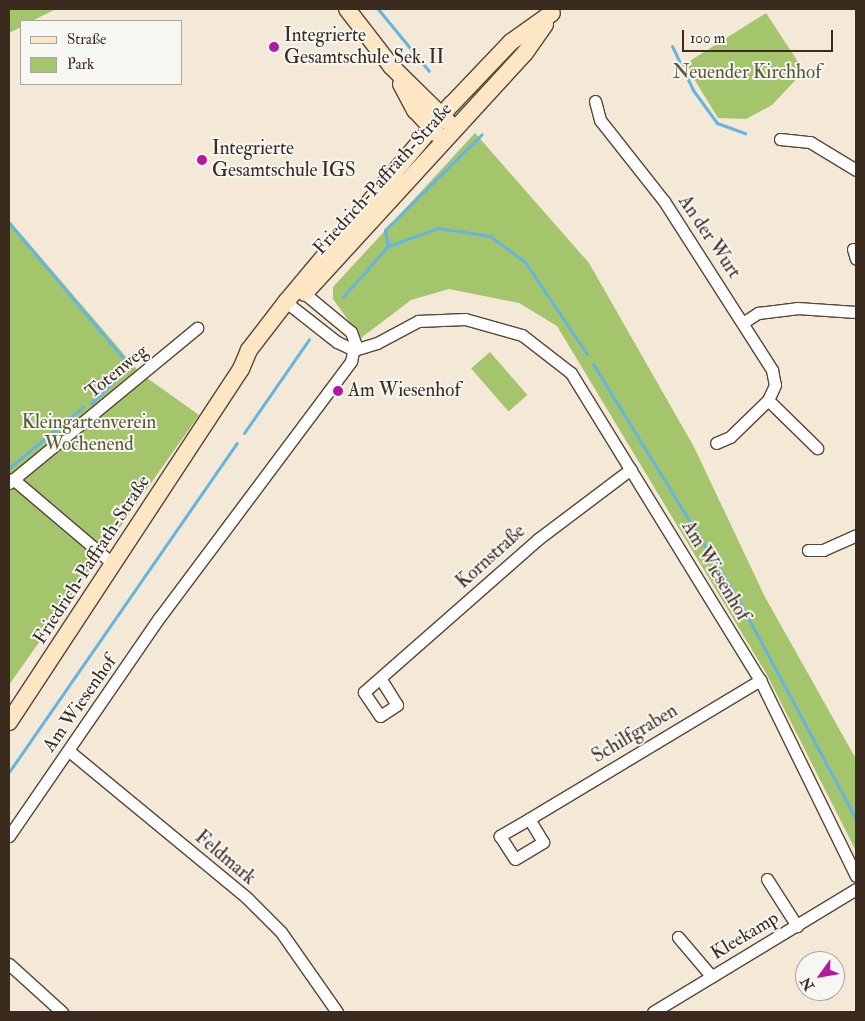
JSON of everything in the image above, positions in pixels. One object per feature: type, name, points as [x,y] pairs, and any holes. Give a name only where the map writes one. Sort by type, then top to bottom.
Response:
[{"type":"main road","points":[[347,9],[436,123],[451,135]]},
{"type":"main road","name":"Friedrich-Paffrath-Straße","points":[[9,722],[241,369],[249,350],[290,305],[436,123],[511,42],[554,11]]},
{"type":"main road","name":"Friedrich-Paffrath-Straße","points":[[301,291],[451,135],[524,53],[554,11]]},
{"type":"street","name":"An der Wurt","points":[[595,101],[600,120],[664,201],[744,322],[774,377],[768,400]]},
{"type":"street","points":[[780,139],[810,142],[856,170]]},
{"type":"street","points":[[301,291],[346,327],[354,350]]},
{"type":"street","points":[[290,305],[354,350]]},
{"type":"street","points":[[744,322],[758,313],[797,308],[856,312]]},
{"type":"street","name":"Am Wiesenhof","points":[[9,836],[159,618],[348,366],[354,350],[377,343],[407,324],[428,320],[482,321],[515,332],[551,354],[574,377],[760,680],[856,876]]},
{"type":"street","name":"Totenweg","points":[[112,563],[11,481],[197,328]]},
{"type":"street","points":[[716,443],[730,437],[768,400],[817,448]]},
{"type":"street","name":"Kornstraße","points":[[382,681],[516,557],[631,468]]},
{"type":"street","points":[[808,550],[824,550],[856,535]]},
{"type":"street","name":"Schilfgraben","points":[[529,819],[760,680]]},
{"type":"street","name":"Feldmark","points":[[69,751],[246,897],[281,932],[337,1012]]},
{"type":"street","name":"Kleekamp","points":[[768,878],[797,926]]},
{"type":"street","name":"Kleekamp","points":[[653,1012],[856,889]]},
{"type":"street","name":"Kleekamp","points":[[678,938],[712,977]]},
{"type":"street","points":[[9,964],[62,1012]]},
{"type":"green space","points":[[9,9],[56,9],[34,20],[20,20],[20,28],[9,33]]},
{"type":"green space","name":"Neuender Kirchhof","points":[[766,13],[804,71],[772,105],[746,119],[718,118],[685,64]]},
{"type":"green space","points":[[475,133],[589,263],[694,447],[765,597],[856,759],[856,851],[766,673],[557,326],[519,303],[449,289],[411,300],[361,338],[333,299],[333,287]]},
{"type":"green space","name":"Kleingartenverein Wochenend","points":[[9,220],[140,373],[199,415],[9,685]]},
{"type":"green space","points":[[490,352],[527,395],[509,411],[471,368]]},
{"type":"waterway","points":[[378,9],[429,71]]},
{"type":"waterway","points":[[672,46],[693,90],[717,123],[745,133]]},
{"type":"waterway","points":[[388,246],[385,230],[482,134]]},
{"type":"waterway","points":[[9,223],[130,366],[91,403]]},
{"type":"waterway","points":[[343,297],[388,246],[438,228],[490,236],[525,262],[587,354]]},
{"type":"waterway","points":[[244,433],[309,339]]},
{"type":"waterway","points":[[593,364],[733,592]]},
{"type":"waterway","points":[[9,468],[83,407]]},
{"type":"waterway","points":[[9,772],[237,443]]},
{"type":"waterway","points":[[739,601],[856,819]]},
{"type":"place","name":"Integrierte Gesamtschule Sek. II","points":[[274,47]]},
{"type":"place","name":"Integrierte Gesamtschule IGS","points":[[202,160]]},
{"type":"place","name":"Am Wiesenhof","points":[[338,391]]}]
